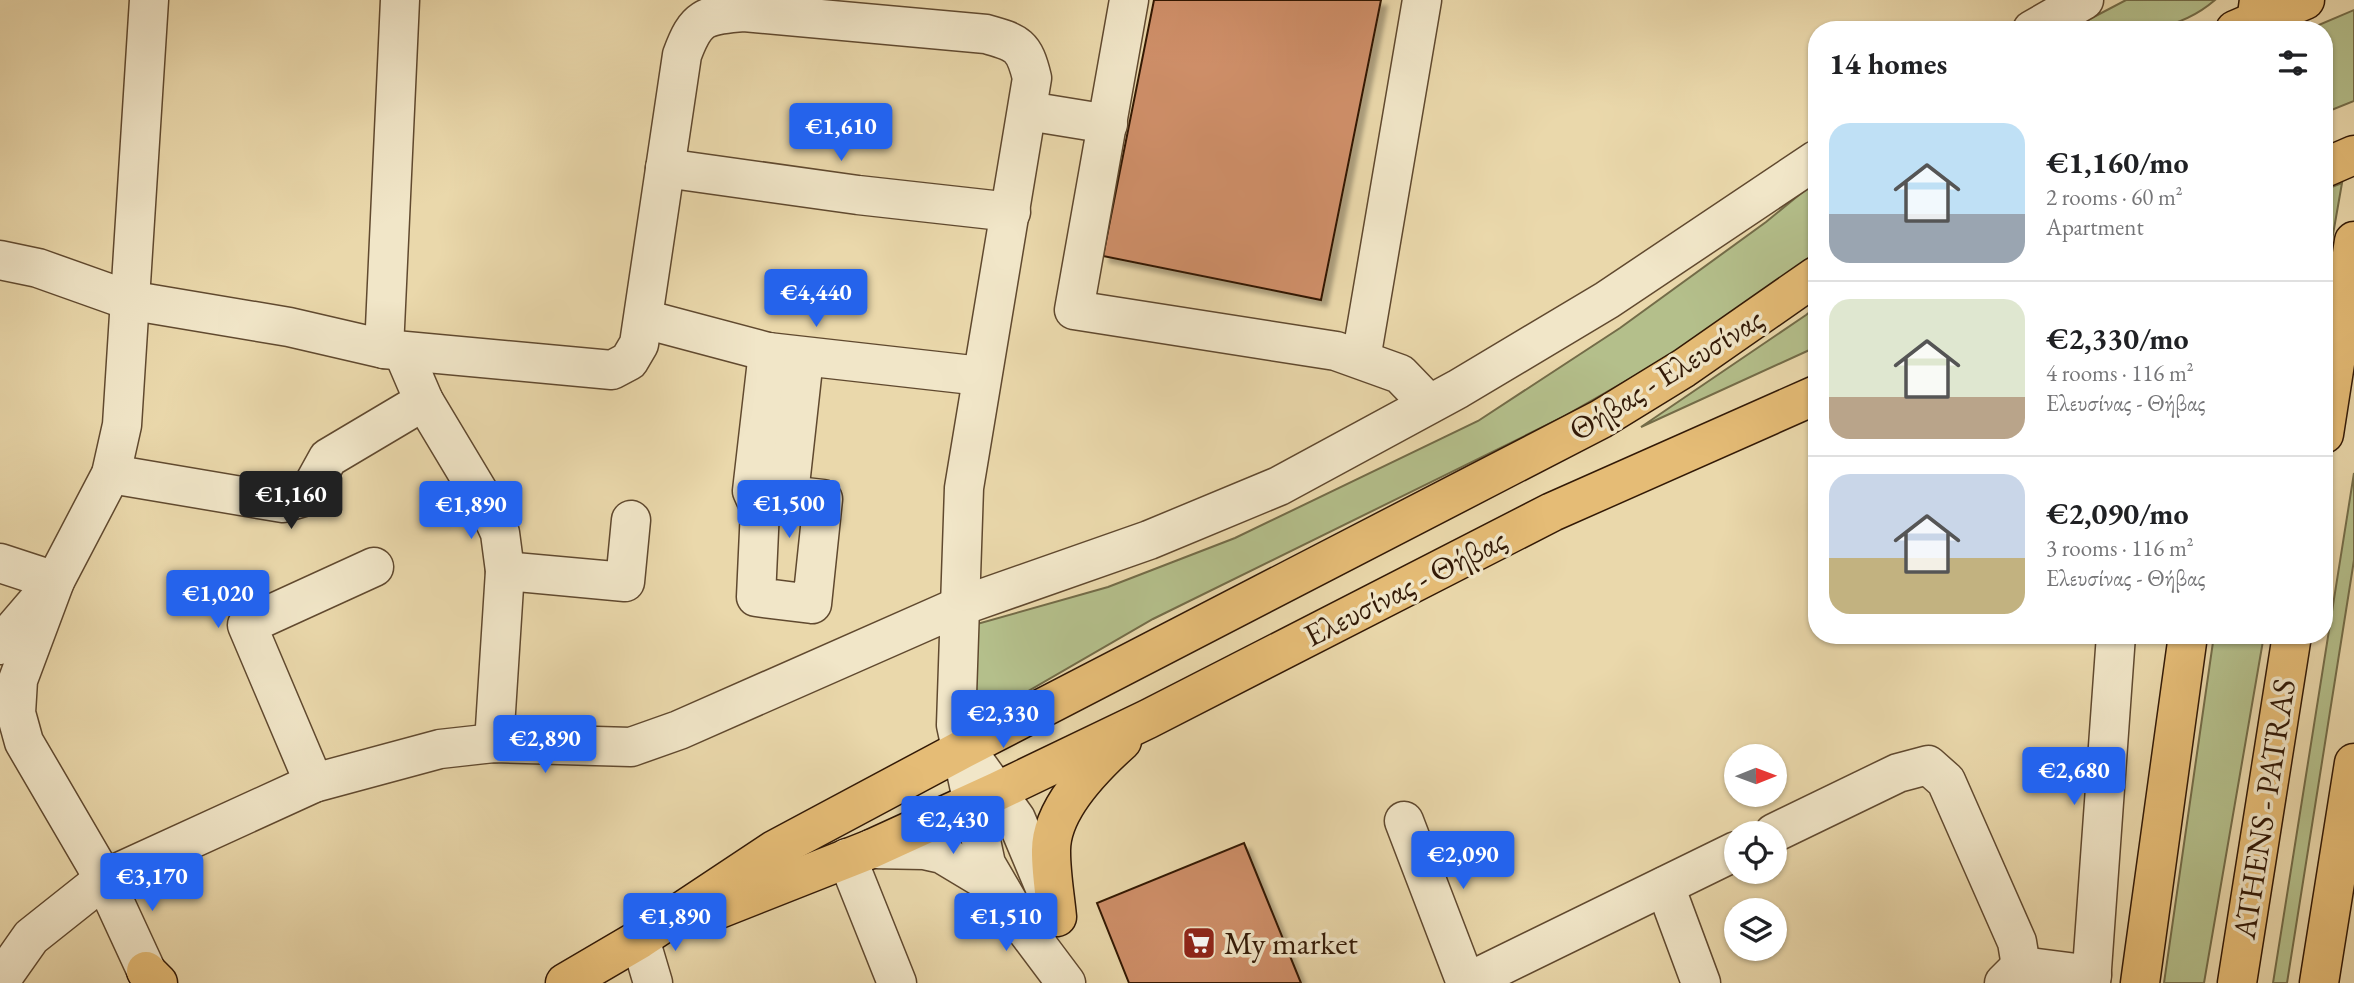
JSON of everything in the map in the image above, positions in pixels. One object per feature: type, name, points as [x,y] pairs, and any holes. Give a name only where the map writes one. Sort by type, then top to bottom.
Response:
[{"type":"main road","points":[[2251,20],[2305,0]]},
{"type":"main road","points":[[2333,163],[2354,155]]},
{"type":"main road","points":[[2333,376],[2354,241]]},
{"type":"main road","name":"Θήβας - Ελευσίνας","points":[[1512,467],[1601,419],[1684,368],[1808,282]]},
{"type":"main road","name":"Ελευσίνας - Θήβας","points":[[640,939],[859,854],[985,797],[1148,719],[1552,512],[1808,400]]},
{"type":"main road","name":"Ελευσίνας - Θήβας","points":[[640,939],[774,850],[963,749],[1512,467]]},
{"type":"main road","points":[[2140,983],[2187,644]]},
{"type":"main road","name":"ATHENS - PATRAS","points":[[2237,983],[2291,644]]},
{"type":"main road","points":[[1057,917],[1050,849],[1062,812],[1075,791],[1107,755],[1148,719]]},
{"type":"main road","points":[[2319,983],[2354,763]]},
{"type":"main road","points":[[565,983],[640,939]]},
{"type":"street","points":[[149,0],[122,425],[111,474],[55,581],[18,680],[16,713],[24,742],[103,879],[152,979]]},
{"type":"street","points":[[400,0],[394,350],[490,511],[500,533],[505,571],[494,744]]},
{"type":"street","points":[[1129,0],[1074,310],[1336,351],[1400,374],[1428,403]]},
{"type":"street","points":[[1361,359],[1422,0]]},
{"type":"street","points":[[2048,21],[2084,0]]},
{"type":"street","points":[[0,260],[38,268],[128,300],[289,327],[394,350],[612,370],[629,361],[639,344],[682,55],[693,26],[712,14],[744,12],[986,34],[1015,42],[1027,55],[1032,78],[964,488],[956,725],[963,749],[985,797],[1034,856],[1057,917],[1072,983]]},
{"type":"street","points":[[1028,111],[1108,124]]},
{"type":"street","points":[[0,981],[31,937],[103,879],[314,783],[440,749],[494,744],[631,747],[679,730],[958,607],[1136,545],[1279,486],[1458,389],[1607,300],[1808,165]]},
{"type":"street","points":[[665,168],[858,195],[1011,212]]},
{"type":"street","points":[[644,318],[786,355],[982,376]]},
{"type":"street","points":[[770,492],[786,355]]},
{"type":"street","points":[[111,474],[283,503],[307,496],[328,458],[424,401]]},
{"type":"street","points":[[505,571],[625,582],[631,520]]},
{"type":"street","points":[[0,563],[55,581]]},
{"type":"street","points":[[314,783],[247,625],[374,567]]},
{"type":"street","points":[[0,645],[55,581]]},
{"type":"street","points":[[1787,827],[1898,773],[1928,765],[1945,781],[2017,942],[2012,974],[2091,979],[2115,644]]},
{"type":"street","points":[[985,797],[986,864],[997,887],[1066,983]]},
{"type":"street","points":[[1404,821],[1466,983],[1724,857]]},
{"type":"street","points":[[897,983],[859,854],[924,850],[942,854],[997,887]]},
{"type":"street","points":[[1665,886],[1701,983]]},
{"type":"street","points":[[640,939],[653,983]]},
{"type":"green space","points":[[2126,0],[2215,0],[2181,21],[2086,21]]},
{"type":"green space","points":[[2354,10],[2354,101],[2333,109],[2333,21],[2328,21]]},
{"type":"green space","points":[[2342,183],[2333,234],[2333,186]]},
{"type":"green space","points":[[1808,188],[1808,261],[1687,346],[1561,418],[1153,619],[973,723],[977,624],[1108,587],[1235,538],[1478,421],[1620,328],[1766,222]]},
{"type":"green space","points":[[1808,313],[1808,351],[1641,427]]},
{"type":"green space","points":[[2354,473],[2354,560],[2287,983],[2273,983],[2327,644],[2333,644],[2333,605]]},
{"type":"green space","points":[[2213,644],[2262,644],[2204,983],[2164,983]]},
{"type":"building","points":[[1154,0],[1381,0],[1321,300],[1103,256]]},
{"type":"building","name":"My market","points":[[1244,843],[1301,983],[1129,983],[1097,903]]},
{"type":"place","name":"My market","points":[[1199,943]]}]
